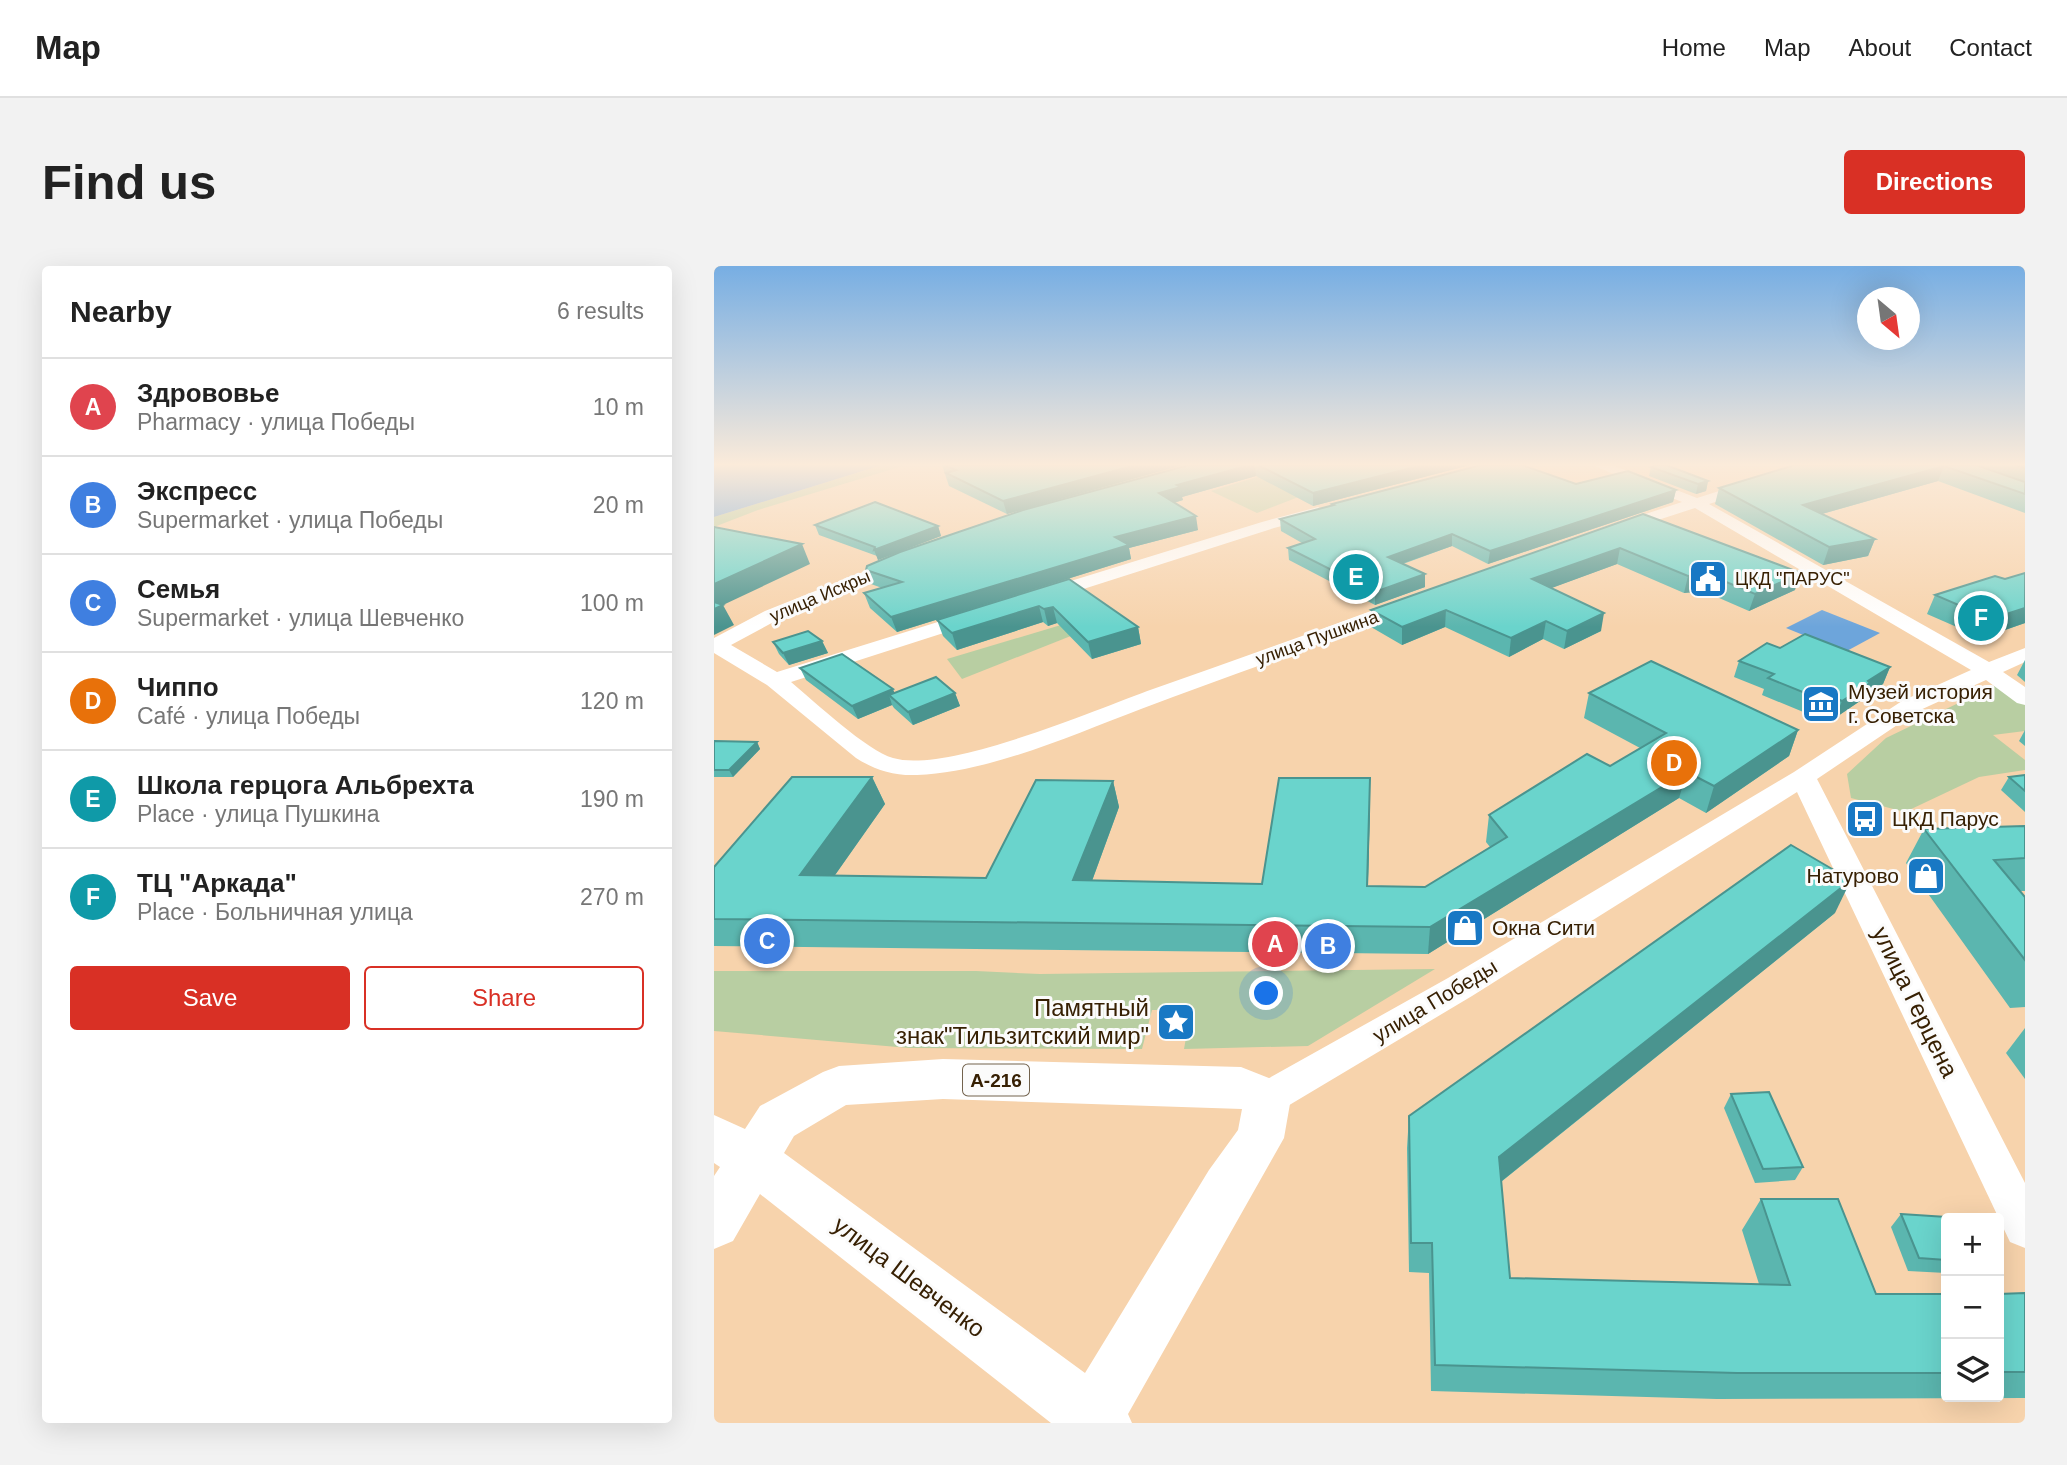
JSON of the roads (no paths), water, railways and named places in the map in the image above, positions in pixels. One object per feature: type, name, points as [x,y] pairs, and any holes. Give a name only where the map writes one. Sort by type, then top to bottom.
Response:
[{"type":"main road","name":"А-216","points":[[714,1223],[734,1148],[839,1086],[943,1079],[1241,1087],[1268,1098]]},
{"type":"main road","points":[[1097,1420],[1227,1188],[1260,1138],[1268,1098]]},
{"type":"main road","name":"улица Шевченко","points":[[734,1148],[1097,1420]]},
{"type":"street","points":[[1028,600],[1290,519]]},
{"type":"street","points":[[1595,536],[1645,519]]},
{"type":"street","points":[[1724,519],[1988,671],[2025,698]]},
{"type":"street","name":"улица Искры","points":[[715,645],[772,615],[920,554]]},
{"type":"street","name":"улица Пушкина","points":[[715,645],[775,680],[887,766],[915,770],[977,756],[1056,731],[1420,600]]},
{"type":"street","points":[[775,680],[988,613]]},
{"type":"street","name":"улица Победы","points":[[1268,1098],[1460,987],[1803,777],[1910,706],[2025,654]]},
{"type":"street","name":"улица Герцена","points":[[1803,777],[2025,1227]]},
{"type":"water","points":[[1822,610],[1880,633],[1845,652],[1786,628]]},
{"type":"place","name":"Школа герцога Альбрехта","points":[[1356,577]]},
{"type":"place","name":"ЦКД \"ПАРУС\"","points":[[1708,579]]},
{"type":"place","name":"ТЦ \"Аркада\"","points":[[1981,618]]},
{"type":"place","name":"Музей история г. Советска","points":[[1821,704]]},
{"type":"place","name":"Чиппо","points":[[1674,763]]},
{"type":"place","name":"ЦКД Парус","points":[[1865,819]]},
{"type":"place","name":"Натурово","points":[[1926,876]]},
{"type":"place","name":"Окна Сити","points":[[1465,928]]},
{"type":"place","name":"Семья","points":[[767,941]]},
{"type":"place","name":"Здрововье","points":[[1275,944]]},
{"type":"place","name":"Экспресс","points":[[1328,946]]},
{"type":"place","name":"Памятный знак\"Тильзитский мир\"","points":[[1176,1022]]}]
